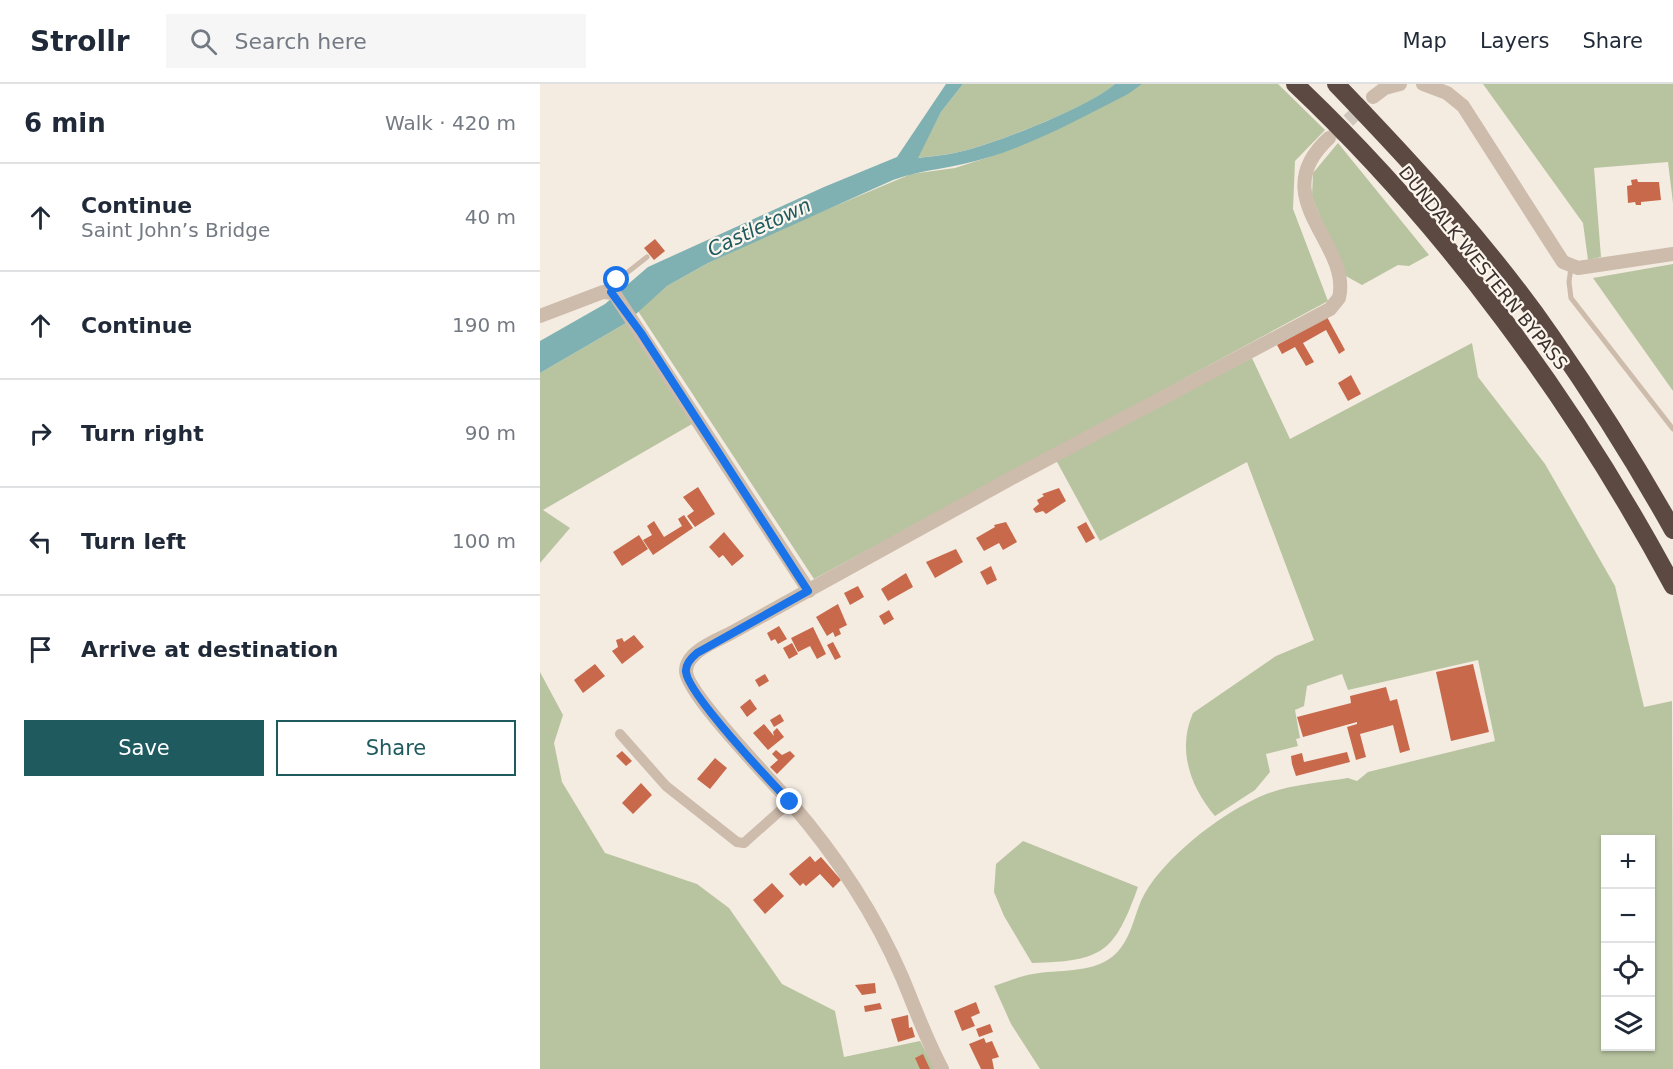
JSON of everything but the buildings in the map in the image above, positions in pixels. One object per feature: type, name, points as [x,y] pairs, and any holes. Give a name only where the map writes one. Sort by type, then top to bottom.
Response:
[{"type":"highway","name":"DUNDALK WESTERN BYPASS","points":[[1295,84],[1330,117],[1403,198],[1501,318],[1588,442],[1641,528],[1673,586]]},
{"type":"highway","name":"DUNDALK WESTERN BYPASS","points":[[1336,84],[1497,266],[1551,336],[1615,432],[1673,530]]},
{"type":"street","points":[[1373,97],[1385,88],[1400,84]]},
{"type":"street","points":[[1423,84],[1447,93],[1463,106],[1567,263],[1588,267],[1673,254]]},
{"type":"street","points":[[942,1069],[875,922],[834,857],[790,802],[734,741],[690,684],[686,672],[688,661],[697,653],[1019,474],[1330,309],[1339,298],[1340,276],[1306,199],[1305,189],[1305,176],[1311,159],[1329,138]]},
{"type":"street","points":[[540,316],[613,293],[808,591]]},
{"type":"street","points":[[620,734],[666,786],[737,842],[744,843],[790,802]]},
{"type":"lane","points":[[613,293],[614,283],[647,257]]},
{"type":"lane","points":[[1567,263],[1571,298],[1673,429]]},
{"type":"green space","points":[[963,84],[1115,84],[1086,103],[1020,132],[963,151],[917,158],[941,112]]},
{"type":"green space","points":[[1142,84],[1278,84],[1325,130],[1295,161],[1293,209],[1328,301],[814,579],[638,311],[667,286],[708,263],[785,227],[911,174],[955,168],[989,157],[1094,111]]},
{"type":"green space","points":[[1483,84],[1673,84],[1673,203],[1668,162],[1594,168],[1601,257],[1588,260],[1583,223]]},
{"type":"green space","points":[[1338,143],[1429,255],[1409,266],[1398,265],[1362,285],[1344,275],[1312,197],[1313,173]]},
{"type":"green space","points":[[1673,264],[1673,391],[1593,278]]},
{"type":"green space","points":[[626,323],[692,424],[543,510],[570,528],[540,563],[540,373]]},
{"type":"green space","points":[[1472,343],[1478,377],[1545,464],[1615,586],[1644,707],[1672,701],[1673,1069],[1040,1069],[1011,1024],[994,986],[1028,975],[1084,969],[1112,957],[1129,935],[1141,901],[1154,879],[1194,839],[1240,807],[1266,794],[1300,785],[1348,778],[1357,781],[1368,772],[1495,741],[1478,660],[1348,690],[1342,674],[1307,686],[1304,706],[1295,710],[1300,738],[1296,739],[1298,746],[1266,754],[1270,772],[1255,790],[1215,816],[1206,805],[1193,780],[1186,754],[1188,727],[1193,713],[1276,656],[1314,640],[1247,462],[1100,541],[1056,460],[1252,358],[1290,439]]},
{"type":"green space","points":[[540,672],[563,715],[554,743],[562,782],[605,853],[697,884],[729,908],[782,984],[835,1011],[844,1057],[920,1041],[935,1069],[540,1069]]},
{"type":"green space","points":[[1023,841],[1138,887],[1121,926],[1113,940],[1103,949],[1075,960],[1032,963],[1004,916],[994,892],[996,864]]},
{"type":"water","name":"Castletown","points":[[946,84],[963,84],[941,112],[918,158],[958,152],[1020,132],[1085,103],[1115,84],[1142,84],[1094,112],[1023,145],[975,161],[893,180],[708,263],[667,286],[626,323],[540,373],[540,341],[605,304],[648,267],[824,187],[897,157]]},
{"type":"tunnel","points":[[1333,135],[1367,103]]},
{"type":"route","points":[[617,280],[611,292],[641,333],[808,591],[697,653],[688,661],[686,672],[690,684],[734,741],[790,802]]}]
